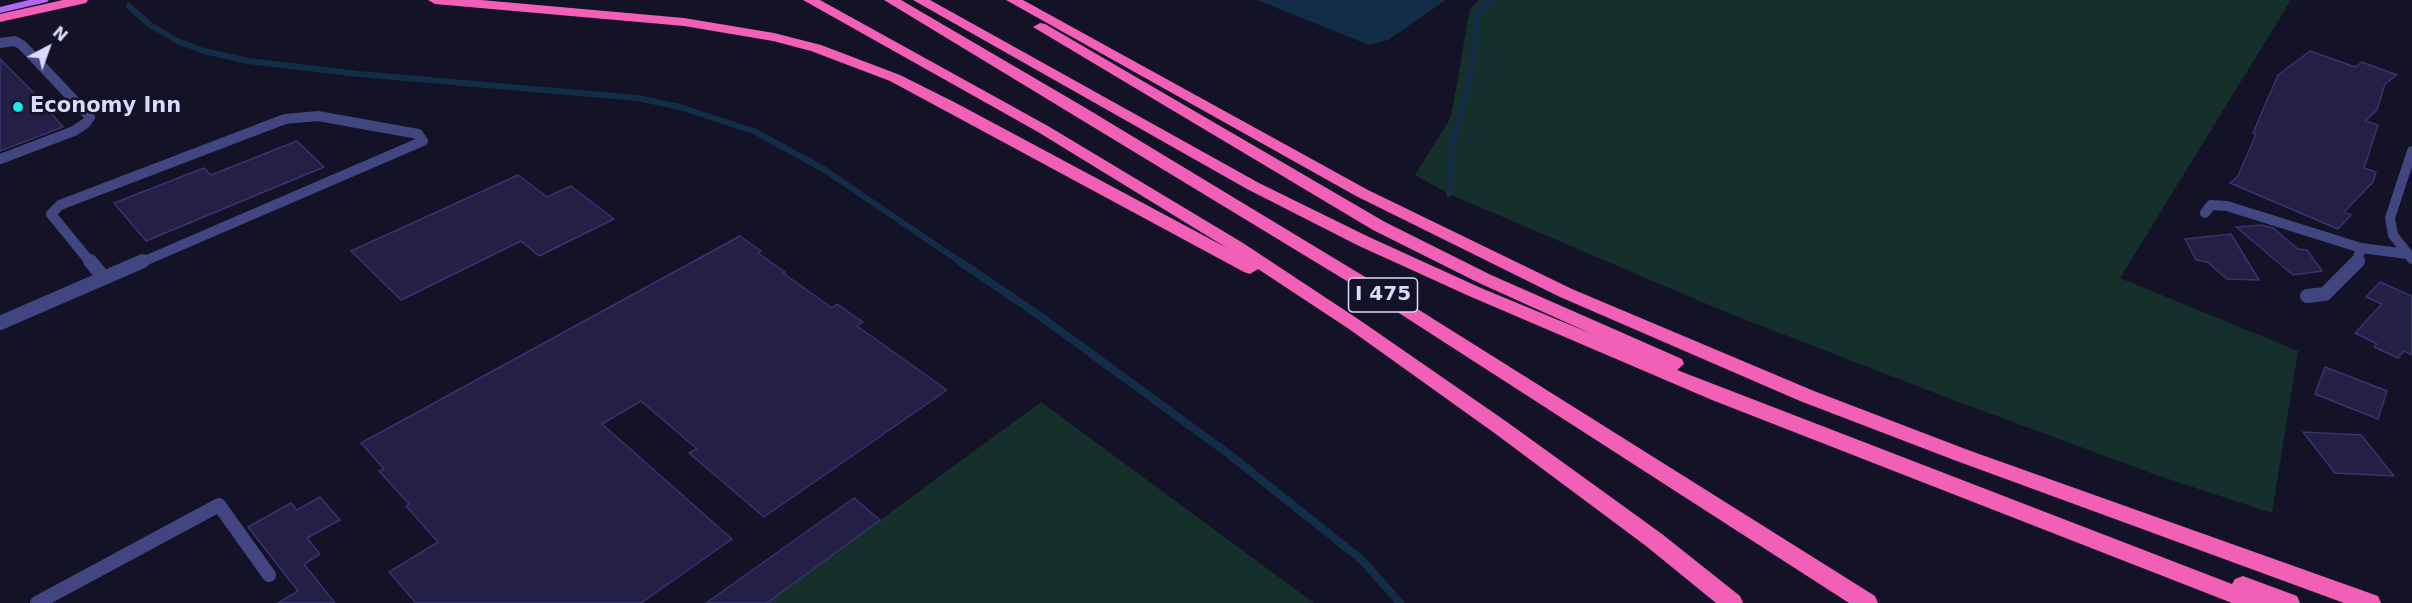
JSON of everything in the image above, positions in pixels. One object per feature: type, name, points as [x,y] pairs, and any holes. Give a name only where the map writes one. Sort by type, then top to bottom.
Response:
[{"type":"highway","points":[[0,18],[81,0]]},
{"type":"highway","points":[[435,0],[684,22]]},
{"type":"highway","points":[[517,0],[589,6],[684,22],[795,43],[856,62],[895,78],[951,106],[1355,325]]},
{"type":"highway","name":"I 475","points":[[810,0],[1092,158],[1237,247],[1355,325],[1510,434],[1654,540],[1732,603]]},
{"type":"highway","name":"I 475","points":[[891,0],[1079,110],[1394,302],[1867,603]]},
{"type":"highway","points":[[920,0],[1243,181],[1363,241],[1475,292],[1669,375],[2257,603]]},
{"type":"highway","points":[[1006,0],[1050,34],[1332,200],[1485,279],[1695,373],[2289,603]]},
{"type":"highway","points":[[1013,0],[1362,193],[1566,293],[1829,404],[1960,455],[2370,603]]},
{"type":"main road","points":[[0,10],[43,0]]},
{"type":"street","points":[[0,43],[15,41],[22,45],[90,117],[86,123],[74,131],[0,159]]},
{"type":"street","points":[[0,323],[423,141],[418,134],[318,116],[285,119],[60,205],[51,214],[104,278]]},
{"type":"street","points":[[2410,256],[2393,235],[2390,218],[2412,151]]},
{"type":"street","points":[[2205,213],[2211,205],[2227,206],[2361,248],[2410,256]]},
{"type":"street","points":[[2307,296],[2325,294],[2359,260],[2361,248]]},
{"type":"street","points":[[37,603],[219,505],[269,575]]},
{"type":"green space","points":[[1479,0],[2291,0],[2120,278],[2298,351],[2272,513],[2159,476],[1728,313],[1449,194],[1415,175],[1451,117],[1470,8]]},
{"type":"green space","points":[[1041,402],[1314,603],[767,603],[880,520]]},
{"type":"water","points":[[1257,0],[1446,0],[1388,40],[1369,45]]},
{"type":"building","points":[[2310,51],[2355,67],[2362,62],[2397,75],[2385,84],[2377,110],[2365,121],[2378,125],[2364,168],[2376,172],[2373,182],[2344,212],[2351,215],[2338,229],[2230,183],[2238,176],[2256,134],[2253,133],[2278,75]]},
{"type":"building","name":"Economy Inn","points":[[0,59],[34,93],[63,127],[0,151]]},
{"type":"building","points":[[297,141],[324,167],[146,241],[114,203],[204,168],[211,175]]},
{"type":"building","points":[[518,175],[547,197],[571,186],[614,219],[539,256],[521,241],[401,300],[351,251]]},
{"type":"building","points":[[2261,225],[2273,228],[2298,249],[2307,250],[2322,271],[2293,275],[2236,227]]},
{"type":"building","points":[[2231,234],[2259,280],[2227,279],[2207,262],[2196,260],[2185,239]]},
{"type":"building","points":[[740,236],[761,251],[758,253],[785,272],[783,273],[832,308],[837,304],[863,322],[857,326],[947,390],[764,517],[689,453],[697,449],[641,401],[602,424],[732,539],[641,603],[416,603],[389,572],[438,542],[406,506],[409,504],[379,471],[384,469],[361,443]]},
{"type":"building","points":[[2380,282],[2412,296],[2412,355],[2404,351],[2398,358],[2374,347],[2377,344],[2355,333],[2382,304],[2366,297]]},
{"type":"building","points":[[2325,367],[2387,391],[2378,419],[2315,394]]},
{"type":"building","points":[[2303,432],[2361,435],[2394,476],[2335,473]]},
{"type":"building","points":[[320,497],[340,520],[307,538],[320,554],[304,564],[335,603],[278,603],[298,591],[248,527],[291,503],[297,510]]},
{"type":"building","points":[[854,498],[880,520],[767,603],[706,603]]},
{"type":"waterway","points":[[1449,194],[1452,146],[1472,68],[1478,13],[1491,0]]},
{"type":"waterway","points":[[129,6],[150,25],[178,41],[204,51],[248,61],[359,74],[637,98],[680,107],[756,132],[825,170],[962,263]]},
{"type":"waterway","points":[[959,261],[1040,316],[1230,455],[1362,560],[1400,603]]},
{"type":"place","name":"Economy Inn","points":[[18,107]]}]
